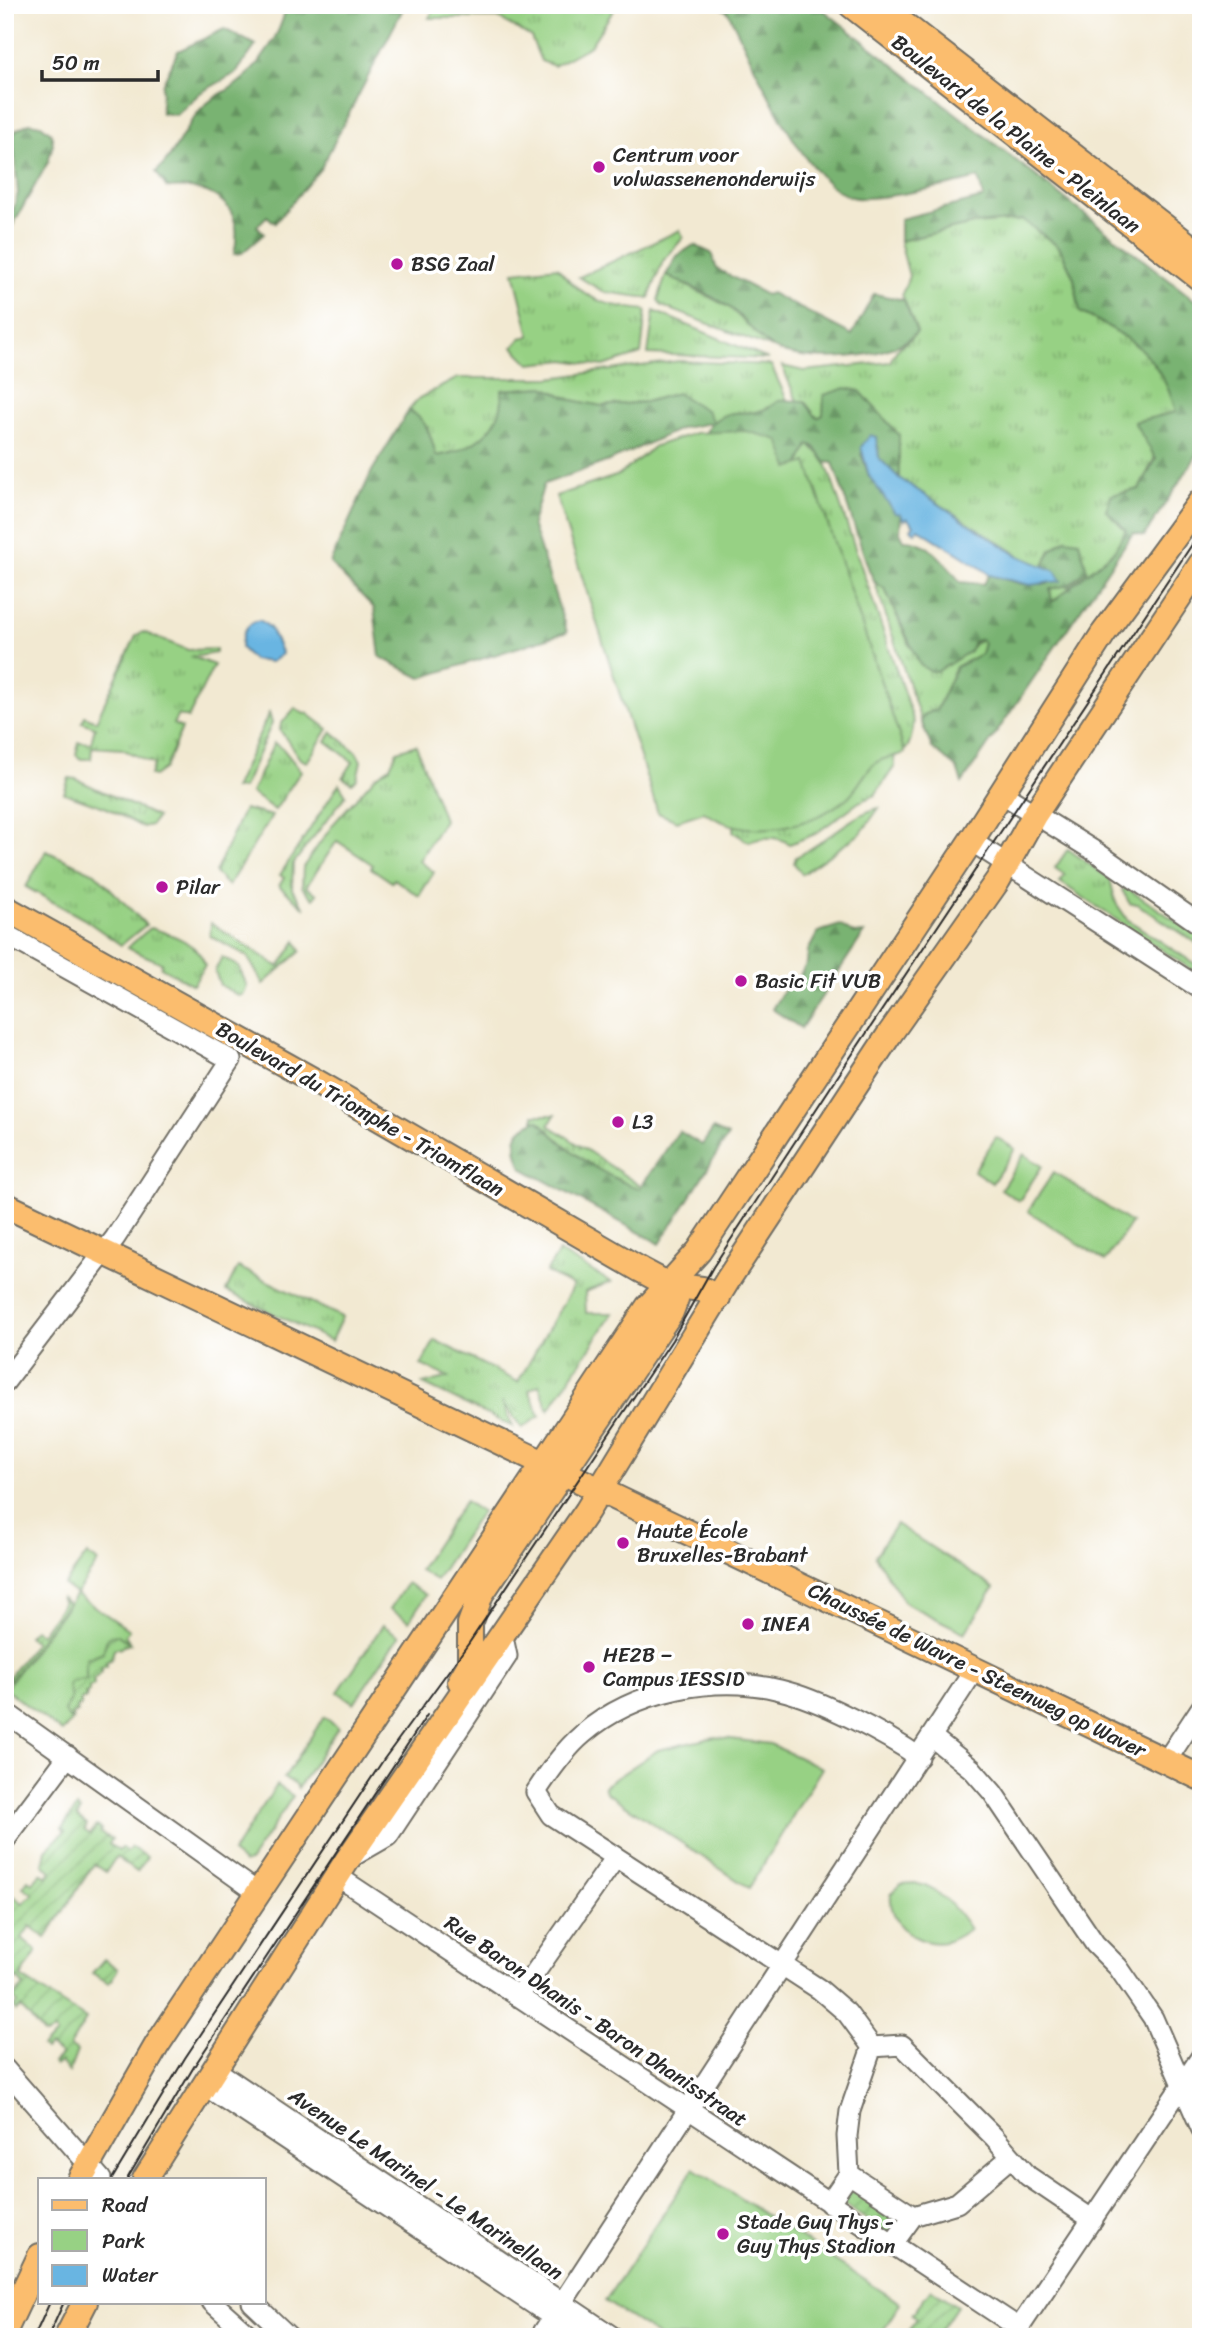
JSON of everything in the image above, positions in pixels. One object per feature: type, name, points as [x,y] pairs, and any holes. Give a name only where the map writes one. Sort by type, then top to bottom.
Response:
[{"type":"main road","name":"Boulevard de la Plaine - Pleinlaan","points":[[851,5],[1154,230],[1201,255]]},
{"type":"main road","name":"Boulevard de la Plaine - Pleinlaan","points":[[879,5],[1154,230],[1201,279]]},
{"type":"main road","points":[[447,1712],[450,1694],[470,1664],[470,1624],[474,1609],[648,1307],[699,1251],[971,841],[1104,634],[1201,501]]},
{"type":"main road","points":[[146,2178],[342,1868],[600,1489],[718,1298],[889,1035],[1009,864],[1035,814],[1201,565]]},
{"type":"main road","name":"Boulevard du Triomphe - Triomflaan","points":[[5,908],[320,1084],[669,1285],[702,1289],[718,1298]]},
{"type":"main road","name":"Chaussée de Wavre - Steenweg op Waver","points":[[5,1205],[1201,1778]]},
{"type":"main road","points":[[90,2175],[157,2045],[257,1892],[554,1467]]},
{"type":"main road","points":[[5,2330],[38,2260]]},
{"type":"main road","points":[[67,2337],[84,2304]]},
{"type":"street","points":[[1001,793],[1137,879],[1143,887],[1201,925]]},
{"type":"street","points":[[971,841],[1201,989]]},
{"type":"street","name":"Boulevard du Triomphe - Triomflaan","points":[[5,934],[231,1060],[104,1252]]},
{"type":"street","points":[[5,1382],[104,1252]]},
{"type":"street","points":[[342,1868],[388,1836],[507,1656],[502,1632]]},
{"type":"street","points":[[540,2337],[975,1669]]},
{"type":"street","points":[[872,2047],[847,2013],[819,1989],[551,1815],[536,1792],[553,1766],[583,1734],[622,1708],[677,1689],[728,1683],[780,1690],[850,1719],[919,1757]]},
{"type":"street","points":[[1166,1761],[1201,1707]]},
{"type":"street","points":[[5,1712],[257,1892]]},
{"type":"street","points":[[932,1737],[972,1769],[993,1793],[1095,1944],[1118,1967],[1153,2018],[1201,2128]]},
{"type":"street","points":[[5,1840],[68,1756]]},
{"type":"street","points":[[519,1997],[616,1857]]},
{"type":"street","name":"Rue Baron Dhanis - Baron Dhanisstraat","points":[[342,1868],[519,1997],[892,2245],[1016,2332]]},
{"type":"street","points":[[872,2047],[902,2045],[994,2137],[1028,2176],[1093,2220]]},
{"type":"street","points":[[829,2203],[849,2174],[847,2136],[850,2110],[872,2047]]},
{"type":"street","points":[[1016,2332],[1201,2057]]},
{"type":"street","points":[[5,2069],[90,2175]]},
{"type":"street","name":"Avenue Le Marinel - Le Marinellaan","points":[[209,2077],[557,2310],[613,2337]]},
{"type":"street","points":[[892,2245],[913,2216],[957,2203],[1010,2158]]},
{"type":"street","points":[[849,2174],[913,2216]]},
{"type":"street","points":[[214,2304],[248,2334],[257,2307],[289,2337]]},
{"type":"street","name":"Avenue Le Marinel - Le Marinellaan","points":[[557,2310],[583,2337]]},
{"type":"green space","points":[[310,5],[405,5],[321,168],[275,223],[267,216],[257,226],[264,234],[242,253],[234,254],[235,222],[222,201],[198,190],[167,188],[156,172],[163,166],[199,111],[238,83],[261,60],[278,31],[285,11],[305,13]]},
{"type":"green space","points":[[436,5],[617,5],[590,46],[554,66],[541,61],[531,37],[498,18],[429,18]]},
{"type":"green space","points":[[717,5],[817,5],[1201,305],[1201,449],[1144,536],[1133,533],[962,783],[957,768],[932,748],[921,721],[924,715],[937,709],[956,667],[981,654],[984,643],[981,639],[974,642],[970,651],[938,671],[930,671],[920,665],[885,589],[875,583],[869,570],[833,463],[825,462],[815,447],[809,444],[798,468],[785,472],[704,435],[711,423],[682,428],[609,461],[544,484],[532,524],[567,632],[421,678],[380,657],[374,608],[330,563],[372,471],[409,410],[425,424],[436,456],[462,449],[492,427],[498,416],[502,390],[544,387],[572,400],[602,406],[645,402],[677,393],[707,411],[713,422],[730,414],[760,411],[779,400],[804,401],[817,418],[823,415],[824,395],[846,388],[860,391],[899,435],[899,478],[879,458],[877,439],[861,454],[869,476],[901,514],[900,532],[904,540],[929,548],[960,582],[984,584],[989,575],[1022,584],[1048,584],[1055,571],[1043,568],[1051,550],[1066,539],[1079,541],[1087,570],[1069,585],[1050,589],[1052,602],[1114,551],[1126,530],[1106,510],[1111,495],[1139,489],[1156,459],[1134,422],[1176,412],[1161,375],[1152,361],[1129,339],[1080,312],[1074,278],[1060,248],[1023,220],[973,224],[900,241],[900,219],[984,198],[978,178],[913,192],[861,198],[851,197],[832,186],[796,144],[764,87],[728,12]]},
{"type":"green space","points":[[224,29],[256,45],[236,73],[200,93],[176,115],[161,113],[162,85],[178,51]]},
{"type":"green space","points":[[29,123],[41,125],[51,133],[53,144],[48,162],[5,239],[18,193],[13,136],[16,130]]},
{"type":"green space","points":[[1023,220],[1060,248],[1074,278],[1080,312],[1129,339],[1141,350],[1162,376],[1177,413],[1139,489],[1106,510],[1126,530],[1114,552],[1052,602],[1050,589],[1069,585],[1066,539],[1051,550],[1043,568],[1028,561],[899,478],[899,435],[824,415],[817,418],[804,401],[797,401],[782,366],[804,371],[890,362],[900,347],[917,332],[902,294],[909,276],[900,241],[973,224]]},
{"type":"green space","points":[[680,230],[683,238],[663,261],[649,298],[604,292],[579,277]]},
{"type":"green space","points":[[694,245],[711,253],[717,269],[766,295],[771,293],[852,335],[874,294],[904,300],[917,332],[889,349],[848,357],[805,357],[773,348],[729,307],[666,275],[677,256]]},
{"type":"green space","points":[[557,267],[576,287],[596,299],[618,306],[646,310],[641,354],[603,366],[565,360],[530,364],[513,347],[521,338],[530,336],[514,272]]},
{"type":"green space","points":[[666,275],[729,307],[772,348],[662,306],[658,300]]},
{"type":"green space","points":[[654,311],[768,359],[648,354]]},
{"type":"green space","points":[[679,361],[771,365],[803,435],[712,423],[677,393],[645,402],[601,406],[572,400],[544,387],[503,390],[498,416],[483,436],[462,449],[436,456],[425,424],[409,410],[419,398],[458,378],[550,378]]},
{"type":"green space","points":[[746,431],[779,440],[789,468],[807,462],[905,753],[874,764],[851,794],[832,809],[796,824],[777,828],[739,826],[704,812],[677,821],[658,813],[556,496],[619,475],[655,446],[695,433]]},
{"type":"green space","points":[[808,444],[824,457],[914,722],[909,744],[894,757],[895,766],[875,795],[859,802],[815,834],[790,844],[770,838],[749,842],[733,832],[798,468]]},
{"type":"green space","points":[[875,583],[885,589],[910,646],[938,670],[981,639],[984,643],[981,654],[956,667],[937,709],[924,715],[921,721]]},
{"type":"green space","points":[[143,632],[188,650],[216,649],[216,653],[193,657],[214,665],[188,718],[178,715],[173,724],[182,728],[165,768],[154,776],[150,775],[154,764],[122,749],[92,747],[91,759],[81,759],[76,755],[79,742],[91,743],[95,727],[82,722],[85,716],[96,721],[136,636]]},
{"type":"green space","points":[[295,708],[307,713],[328,729],[307,762],[300,759],[280,730],[281,724]]},
{"type":"green space","points":[[269,713],[272,723],[243,788],[234,789]]},
{"type":"green space","points":[[332,732],[356,752],[361,761],[357,779],[352,783],[343,778],[353,762],[326,741]]},
{"type":"green space","points":[[274,743],[283,749],[301,771],[275,810],[251,793]]},
{"type":"green space","points":[[416,745],[444,820],[419,861],[434,872],[419,896],[371,868],[373,865],[337,841],[306,887],[317,894],[313,899],[302,887],[303,867],[334,823],[375,777],[390,767],[397,751]]},
{"type":"green space","points":[[69,778],[157,817],[151,825],[142,827],[107,808],[64,793]]},
{"type":"green space","points":[[339,784],[346,795],[293,864],[292,889],[305,908],[279,886],[284,878],[280,875]]},
{"type":"green space","points":[[879,808],[861,833],[802,874],[794,863],[796,857],[858,816]]},
{"type":"green space","points":[[244,809],[272,816],[228,886],[215,873]]},
{"type":"green space","points":[[1068,849],[1110,879],[1116,903],[1127,919],[1201,968],[1201,976],[1060,882],[1065,875],[1055,868]]},
{"type":"green space","points":[[46,851],[95,873],[146,925],[121,945],[84,919],[26,887]]},
{"type":"green space","points":[[1127,888],[1201,938],[1201,946],[1137,904],[1130,904],[1122,890]]},
{"type":"green space","points":[[211,923],[279,967],[296,941],[301,951],[263,984],[247,956],[210,936]]},
{"type":"green space","points":[[840,925],[854,934],[864,933],[801,1028],[772,1009],[785,988],[798,979],[818,932]]},
{"type":"green space","points":[[150,928],[191,945],[202,957],[205,965],[193,985],[161,967],[162,963],[127,948]]},
{"type":"green space","points":[[222,957],[239,967],[247,986],[244,994],[239,996],[220,985],[215,971]]},
{"type":"green space","points":[[534,1115],[555,1115],[549,1125],[642,1187],[639,1189],[624,1183],[584,1160],[538,1120],[534,1121]]},
{"type":"green space","points":[[538,1120],[584,1160],[639,1189],[679,1131],[702,1145],[713,1129],[728,1136],[660,1244],[522,1168],[516,1138],[523,1128]]},
{"type":"green space","points":[[996,1137],[1015,1149],[992,1183],[974,1171]]},
{"type":"green space","points":[[1024,1154],[1042,1166],[1019,1201],[1001,1189]]},
{"type":"green space","points":[[1054,1172],[1131,1223],[1105,1261],[1028,1211]]},
{"type":"green space","points":[[559,1252],[611,1282],[585,1292],[586,1313],[613,1313],[549,1410],[539,1385],[529,1390],[540,1416],[522,1428],[502,1402],[513,1427],[423,1384],[449,1377],[421,1365],[435,1340],[518,1382],[573,1286],[546,1272]]},
{"type":"green space","points":[[238,1267],[342,1317],[331,1341],[226,1291]]},
{"type":"green space","points":[[465,1501],[481,1512],[436,1580],[419,1570]]},
{"type":"green space","points":[[896,1524],[994,1588],[965,1633],[905,1603],[875,1556]]},
{"type":"green space","points":[[87,1554],[98,1562],[76,1594],[64,1585]]},
{"type":"green space","points":[[407,1583],[426,1595],[409,1621],[390,1609]]},
{"type":"green space","points":[[76,1594],[129,1630],[125,1635],[130,1644],[114,1649],[111,1660],[106,1661],[107,1666],[101,1668],[102,1672],[93,1680],[94,1685],[88,1687],[86,1698],[80,1700],[81,1706],[76,1707],[77,1712],[72,1714],[73,1720],[62,1732],[5,1689]]},
{"type":"green space","points":[[60,1597],[68,1603],[10,1681],[5,1675],[9,1677],[35,1642],[28,1636],[34,1629],[41,1634],[63,1603]]},
{"type":"green space","points":[[383,1625],[399,1636],[354,1703],[338,1692]]},
{"type":"green space","points":[[118,1635],[130,1644],[114,1649],[111,1660],[106,1661],[107,1666],[101,1668],[102,1672],[93,1680],[94,1685],[85,1693],[86,1698],[80,1700],[81,1706],[76,1707],[77,1712],[72,1714],[71,1721],[64,1711],[71,1699],[68,1685],[72,1681],[86,1679],[86,1659],[103,1652],[107,1639]]},
{"type":"green space","points":[[324,1717],[338,1727],[298,1788],[295,1783],[284,1778]]},
{"type":"green space","points":[[715,1737],[770,1744],[822,1768],[749,1888],[606,1792],[604,1786],[658,1750]]},
{"type":"green space","points":[[277,1785],[293,1796],[250,1861],[244,1863],[232,1853]]},
{"type":"green space","points":[[77,1807],[81,1811],[77,1817],[87,1825],[84,1830],[90,1834],[97,1826],[101,1829],[100,1833],[112,1839],[109,1844],[119,1851],[122,1848],[127,1852],[131,1847],[147,1857],[137,1872],[116,1857],[106,1872],[94,1864],[46,1938],[30,1926],[22,1938],[37,1951],[21,1977],[86,2019],[70,2046],[77,2051],[69,2072],[61,2062],[55,2066],[53,2063],[61,2055],[50,2046],[45,2050],[42,2047],[56,2035],[54,2031],[44,2035],[21,2007],[16,2011],[13,2008],[17,2003],[12,1997],[24,1986],[17,1978],[5,1987],[5,1916],[9,1910],[5,1903],[13,1896],[23,1903],[33,1894],[23,1887],[28,1880],[32,1883],[41,1873],[47,1877],[51,1871],[43,1865],[46,1850],[65,1831],[62,1828]]},
{"type":"green space","points":[[915,1883],[933,1890],[947,1900],[970,1929],[948,1941],[935,1943],[924,1941],[906,1931],[894,1915],[891,1895],[900,1884]]},
{"type":"green space","points":[[104,1959],[118,1969],[109,1983],[92,1973]]},
{"type":"green space","name":"Stade Guy Thys - Guy Thys Stadion","points":[[694,2168],[900,2303],[879,2337],[660,2337],[605,2301]]},
{"type":"green space","points":[[849,2180],[903,2216],[890,2235],[836,2199]]},
{"type":"green space","points":[[931,2289],[957,2306],[939,2333],[944,2337],[921,2337],[909,2329],[917,2318],[912,2314]]},
{"type":"water","points":[[870,435],[876,437],[879,458],[899,478],[1017,555],[1055,571],[1061,581],[1030,585],[989,575],[918,528],[915,532],[911,529],[914,525],[907,518],[904,521],[901,514],[895,513],[869,476],[861,447]]},
{"type":"water","points":[[260,620],[270,628],[282,654],[271,662],[253,660],[241,648],[245,630]]},
{"type":"tram line","points":[[113,2178],[185,2058],[384,1759],[469,1643],[672,1340],[713,1267],[832,1085],[1201,531]]},
{"type":"tram line","points":[[128,2178],[195,2065],[427,1715]]},
{"type":"tram line","points":[[34,2337],[49,2304]]},
{"type":"tram line","points":[[48,2337],[63,2304]]},
{"type":"place","name":"Centrum voor volwassenenonderwijs","points":[[599,167]]},
{"type":"place","name":"BSG Zaal","points":[[397,264]]},
{"type":"place","name":"Pilar","points":[[162,887]]},
{"type":"place","name":"Basic Fit VUB","points":[[741,981]]},
{"type":"place","name":"L3","points":[[618,1122]]},
{"type":"place","name":"Haute École Bruxelles-Brabant","points":[[623,1543]]},
{"type":"place","name":"INEA","points":[[748,1624]]},
{"type":"place","name":"HE2B – Campus IESSID","points":[[589,1667]]},
{"type":"place","name":"Stade Guy Thys - Guy Thys Stadion","points":[[723,2234]]}]
